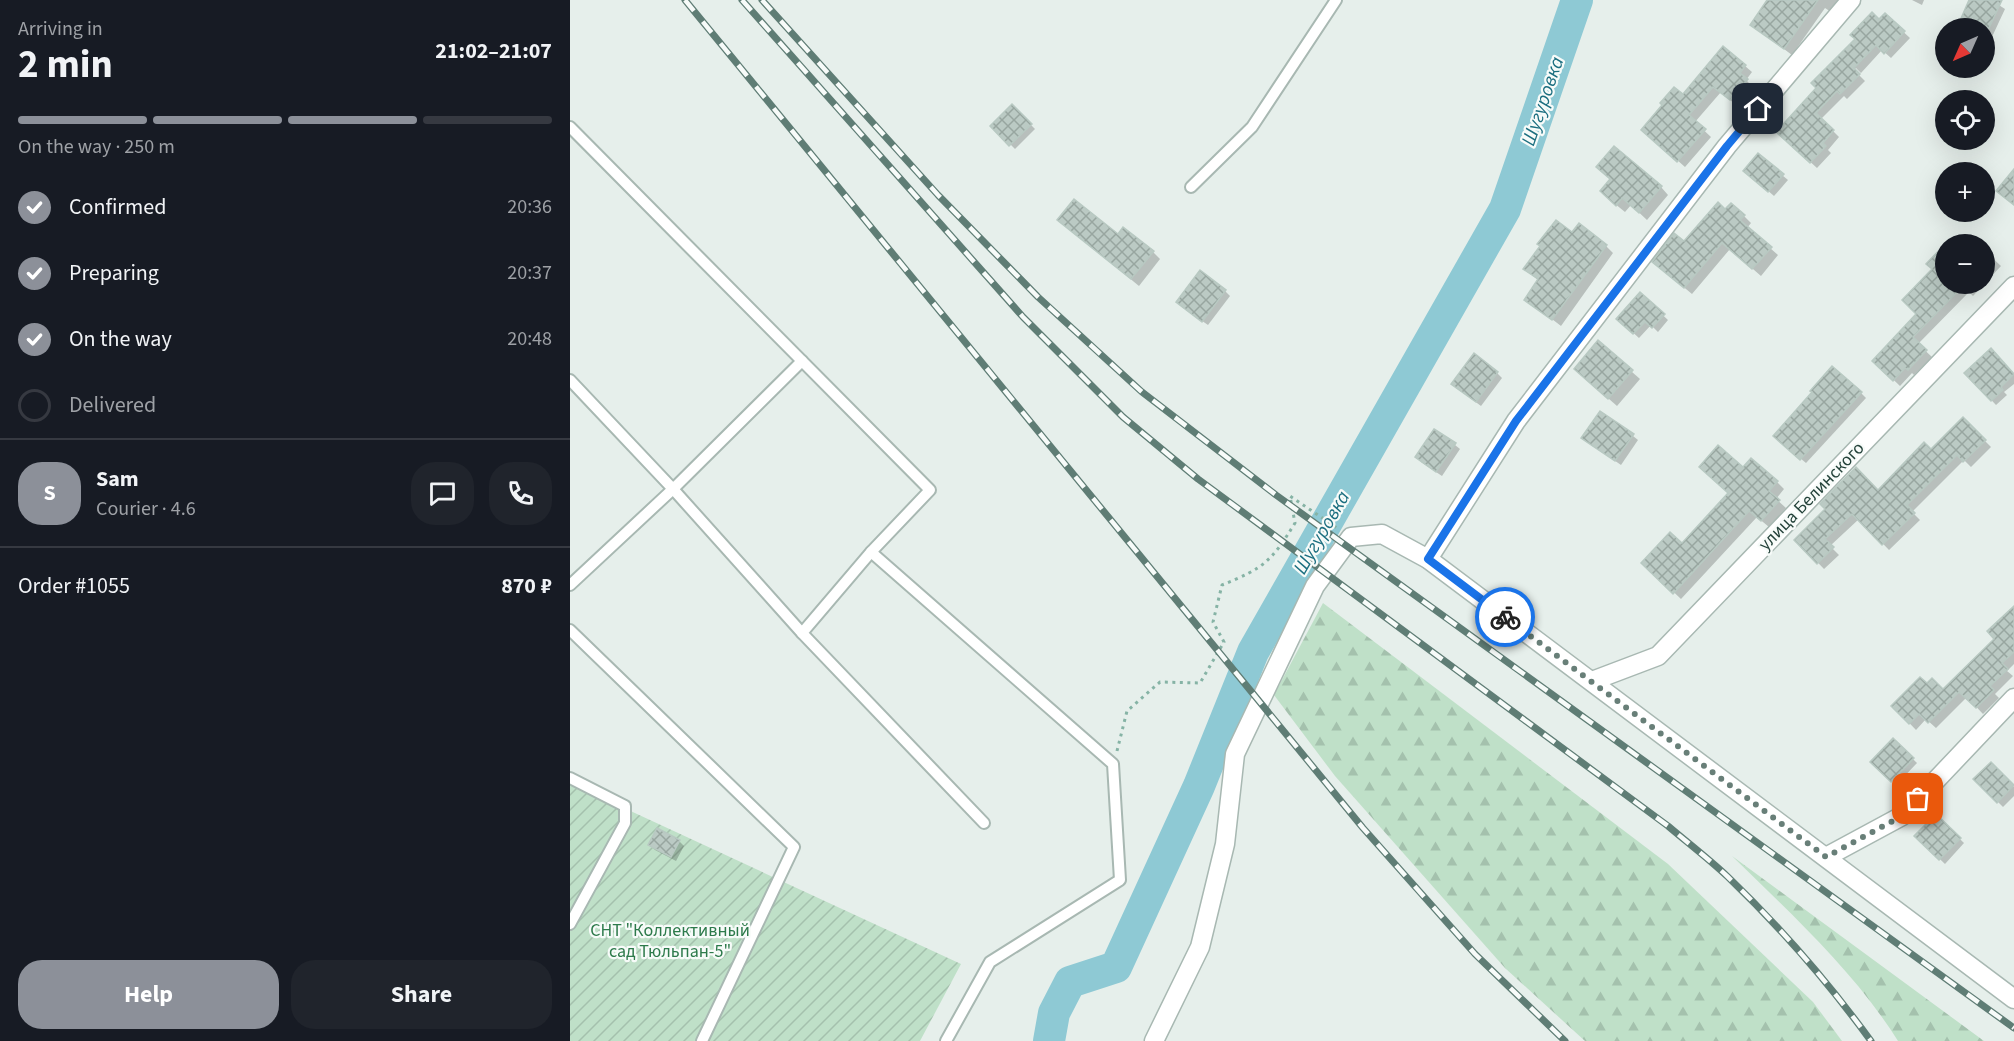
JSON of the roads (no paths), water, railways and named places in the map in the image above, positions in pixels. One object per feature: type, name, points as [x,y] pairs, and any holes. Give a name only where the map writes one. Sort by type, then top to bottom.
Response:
[{"type":"street","points":[[1428,559],[1516,421],[1727,146],[1851,0]]},
{"type":"street","name":"улица Белинского","points":[[1592,681],[1658,656],[2014,286]]},
{"type":"street","points":[[1154,1041],[1200,947],[1226,844],[1235,754],[1315,586],[1351,537],[1382,534],[1428,559],[2012,994]]},
{"type":"street","points":[[1826,857],[1902,816],[2014,698]]},
{"type":"lane","points":[[1191,187],[1252,128],[1336,0]]},
{"type":"lane","points":[[570,127],[930,489],[871,552],[802,633]]},
{"type":"lane","points":[[570,585],[673,489],[802,361]]},
{"type":"lane","points":[[570,380],[673,489],[802,633],[984,823]]},
{"type":"lane","points":[[871,552],[1113,764],[1120,880],[990,962],[946,1041]]},
{"type":"lane","points":[[570,630],[794,847],[702,1041]]},
{"type":"lane","points":[[570,778],[625,806],[626,813],[625,823],[570,924]]},
{"type":"waterway","name":"Шугуровка","points":[[1049,1041],[1054,1013],[1070,982],[1116,967],[1199,786],[1253,652],[1505,209],[1577,0]]},
{"type":"railway","points":[[685,0],[1363,828],[1475,954],[1565,1041]]},
{"type":"railway","points":[[742,0],[1023,317],[1123,417],[1198,479],[1668,826],[1698,851],[1748,896],[1785,936],[1821,977],[1871,1041]]},
{"type":"railway","points":[[762,0],[938,195],[1038,297],[1142,392],[1276,495],[2014,1028]]},
{"type":"park label","name":"СНТ \"Коллективный сад Тюльпан-5\"","points":[[670,940]]}]
